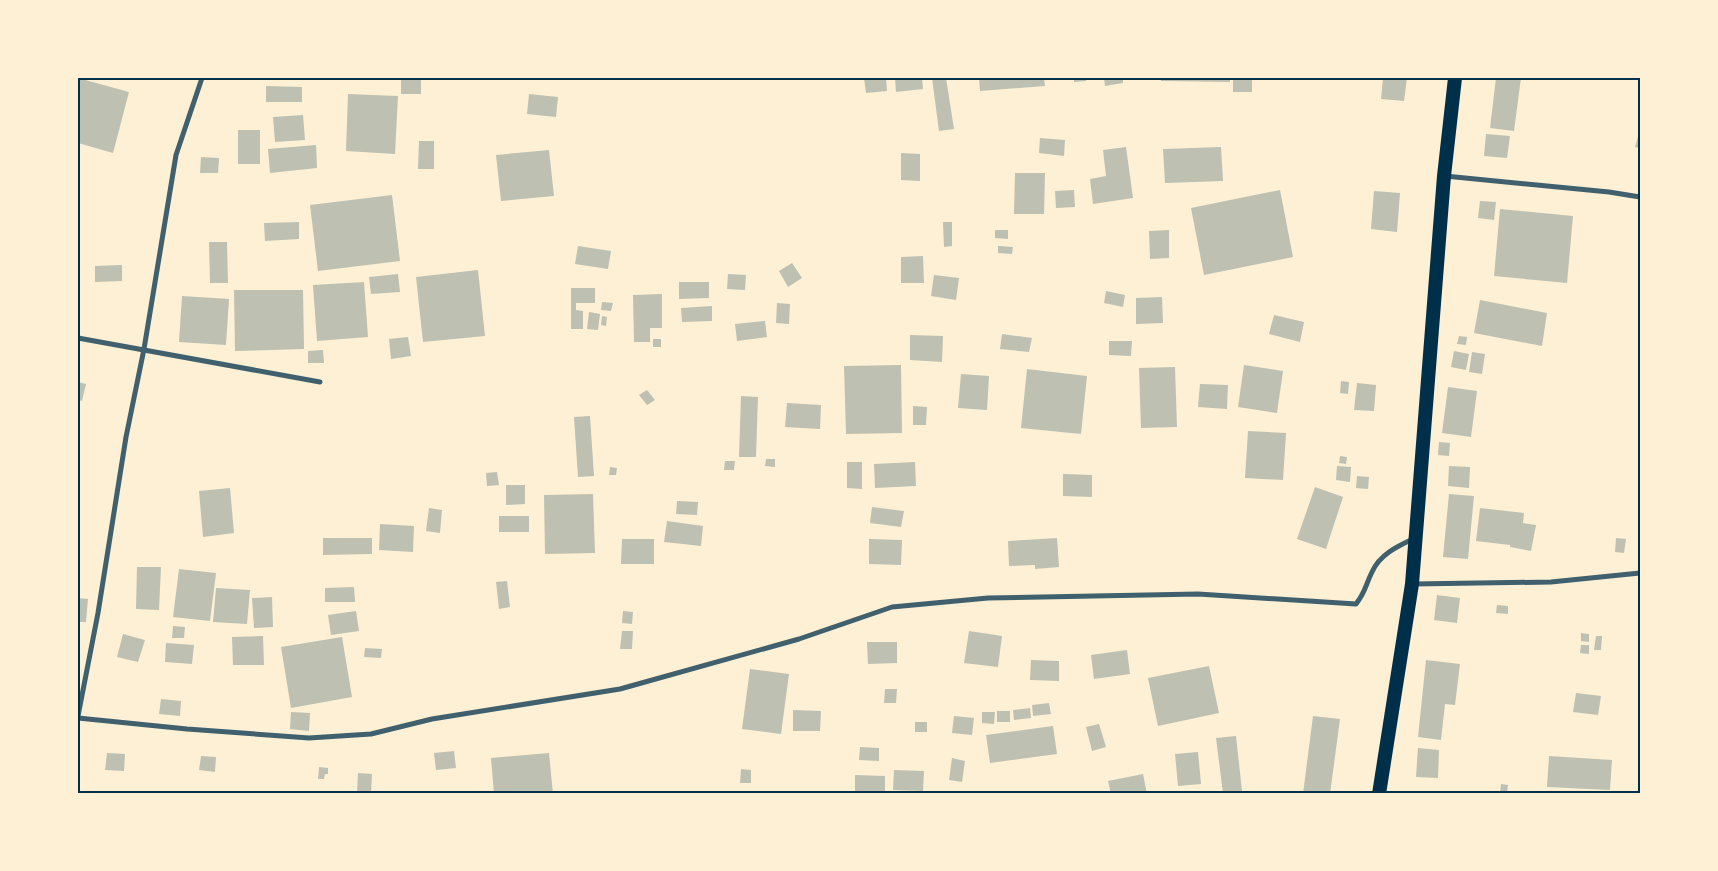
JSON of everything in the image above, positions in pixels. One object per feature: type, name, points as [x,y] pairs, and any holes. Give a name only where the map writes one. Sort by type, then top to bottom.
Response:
[{"type":"highway","points":[[1379,794],[1412,584],[1417,537],[1444,176],[1455,78]]},
{"type":"street","points":[[202,78],[176,155],[144,349],[126,437],[98,613],[78,717],[187,729],[309,738],[371,734],[432,719],[620,689],[799,639],[892,607],[988,598],[1198,594],[1356,604],[1365,593],[1372,571],[1390,550],[1417,537]]},
{"type":"street","points":[[1444,176],[1609,192],[1640,197]]},
{"type":"street","points":[[78,338],[320,382]]},
{"type":"street","points":[[1412,584],[1551,582],[1640,573]]},
{"type":"building","points":[[78,78],[129,92],[113,153],[78,143]]},
{"type":"building","points":[[401,78],[421,78],[421,94],[401,94]]},
{"type":"building","points":[[864,78],[886,78],[887,91],[866,93]]},
{"type":"building","points":[[895,78],[922,78],[923,89],[896,92]]},
{"type":"building","points":[[932,78],[946,78],[954,129],[939,131]]},
{"type":"building","points":[[979,78],[1044,78],[1045,86],[980,91]]},
{"type":"building","points":[[1074,78],[1086,78],[1086,81],[1074,82]]},
{"type":"building","points":[[1104,78],[1123,78],[1123,83],[1105,86]]},
{"type":"building","points":[[1161,78],[1230,78],[1230,82],[1161,81]]},
{"type":"building","points":[[1233,78],[1252,78],[1252,92],[1233,92]]},
{"type":"building","points":[[1383,78],[1407,78],[1404,101],[1381,99]]},
{"type":"building","points":[[1496,78],[1521,78],[1514,131],[1490,128]]},
{"type":"building","points":[[266,86],[302,87],[302,102],[266,102]]},
{"type":"building","points":[[348,94],[398,96],[395,154],[346,151]]},
{"type":"building","points":[[529,94],[558,97],[556,117],[527,114]]},
{"type":"building","points":[[303,115],[305,140],[275,142],[273,117]]},
{"type":"building","points":[[238,130],[260,130],[260,164],[238,164]]},
{"type":"building","points":[[1640,130],[1640,148],[1635,147]]},
{"type":"building","points":[[1486,134],[1510,136],[1507,158],[1484,156]]},
{"type":"building","points":[[1040,138],[1065,140],[1064,156],[1039,153]]},
{"type":"building","points":[[419,141],[434,141],[434,169],[418,169]]},
{"type":"building","points":[[316,145],[317,168],[270,173],[268,149]]},
{"type":"building","points":[[1126,147],[1133,198],[1093,204],[1090,179],[1106,176],[1103,150]]},
{"type":"building","points":[[1221,147],[1223,181],[1165,183],[1163,149]]},
{"type":"building","points":[[549,150],[554,196],[501,201],[496,155]]},
{"type":"building","points":[[901,153],[920,154],[920,181],[901,180]]},
{"type":"building","points":[[201,157],[219,158],[218,173],[200,173]]},
{"type":"building","points":[[1015,173],[1045,173],[1044,214],[1014,214]]},
{"type":"building","points":[[1074,190],[1075,207],[1056,208],[1055,191]]},
{"type":"building","points":[[1280,190],[1293,257],[1204,275],[1191,208]]},
{"type":"building","points":[[1374,191],[1400,193],[1397,232],[1371,229]]},
{"type":"building","points":[[392,195],[400,261],[318,271],[310,205]]},
{"type":"building","points":[[1480,201],[1496,202],[1494,220],[1478,218]]},
{"type":"building","points":[[1500,209],[1573,216],[1567,283],[1494,276]]},
{"type":"building","points":[[299,222],[299,239],[265,241],[264,223]]},
{"type":"building","points":[[943,222],[952,222],[952,246],[944,247]]},
{"type":"building","points":[[995,230],[1008,230],[1008,239],[995,238]]},
{"type":"building","points":[[1169,230],[1169,258],[1150,259],[1149,231]]},
{"type":"building","points":[[209,242],[227,242],[228,283],[210,283]]},
{"type":"building","points":[[578,246],[611,251],[608,269],[575,264]]},
{"type":"building","points":[[998,246],[1013,247],[1012,254],[998,253]]},
{"type":"building","points":[[923,256],[924,283],[901,283],[901,257]]},
{"type":"building","points":[[792,263],[802,278],[788,287],[779,271]]},
{"type":"building","points":[[122,265],[122,281],[95,282],[95,266]]},
{"type":"building","points":[[478,270],[485,336],[423,342],[416,277]]},
{"type":"building","points":[[398,274],[400,292],[371,294],[369,277]]},
{"type":"building","points":[[728,274],[746,275],[745,290],[727,289]]},
{"type":"building","points":[[934,275],[959,278],[956,300],[931,296]]},
{"type":"building","points":[[364,282],[368,337],[317,341],[313,285]]},
{"type":"building","points":[[679,282],[709,282],[709,298],[679,299]]},
{"type":"building","points":[[571,288],[595,288],[595,303],[576,303],[576,310],[583,311],[583,329],[571,329]]},
{"type":"building","points":[[234,290],[303,290],[304,349],[235,351]]},
{"type":"building","points":[[1106,291],[1125,295],[1123,307],[1104,303]]},
{"type":"building","points":[[662,294],[662,328],[650,328],[650,342],[634,342],[633,295]]},
{"type":"building","points":[[182,296],[229,299],[226,345],[179,342]]},
{"type":"building","points":[[1162,297],[1163,323],[1136,324],[1136,298]]},
{"type":"building","points":[[1480,300],[1547,313],[1542,346],[1474,333]]},
{"type":"building","points":[[602,302],[613,303],[611,311],[601,310]]},
{"type":"building","points":[[777,303],[790,304],[789,324],[776,323]]},
{"type":"building","points":[[712,306],[712,321],[682,322],[681,308]]},
{"type":"building","points":[[589,312],[600,314],[598,330],[587,329]]},
{"type":"building","points":[[1274,315],[1304,322],[1300,342],[1269,334]]},
{"type":"building","points":[[602,316],[607,317],[606,326],[601,325]]},
{"type":"building","points":[[765,321],[767,337],[737,341],[735,324]]},
{"type":"building","points":[[1002,334],[1032,338],[1029,352],[1000,349]]},
{"type":"building","points":[[910,335],[943,336],[942,362],[910,360]]},
{"type":"building","points":[[1459,336],[1467,337],[1466,345],[1457,344]]},
{"type":"building","points":[[408,337],[411,356],[391,359],[389,339]]},
{"type":"building","points":[[653,339],[661,339],[661,347],[653,347]]},
{"type":"building","points":[[1109,341],[1132,341],[1131,356],[1109,355]]},
{"type":"building","points":[[323,350],[324,363],[308,363],[308,351]]},
{"type":"building","points":[[1454,351],[1469,354],[1466,370],[1451,367]]},
{"type":"building","points":[[1472,352],[1485,354],[1482,374],[1469,372]]},
{"type":"building","points":[[901,365],[902,433],[846,434],[844,366]]},
{"type":"building","points":[[1244,365],[1283,371],[1277,413],[1238,407]]},
{"type":"building","points":[[1175,367],[1177,427],[1141,428],[1139,368]]},
{"type":"building","points":[[1027,369],[1087,376],[1081,434],[1021,428]]},
{"type":"building","points":[[961,374],[989,376],[987,410],[958,408]]},
{"type":"building","points":[[1341,381],[1349,382],[1348,394],[1340,393]]},
{"type":"building","points":[[78,382],[86,384],[82,401],[78,400]]},
{"type":"building","points":[[1357,383],[1376,385],[1374,411],[1354,410]]},
{"type":"building","points":[[1200,384],[1228,385],[1227,409],[1198,407]]},
{"type":"building","points":[[1448,387],[1477,391],[1471,437],[1442,433]]},
{"type":"building","points":[[647,390],[655,400],[647,405],[639,395]]},
{"type":"building","points":[[741,396],[758,397],[756,457],[739,457]]},
{"type":"building","points":[[787,403],[821,405],[820,429],[785,427]]},
{"type":"building","points":[[913,406],[927,407],[926,425],[913,425]]},
{"type":"building","points":[[590,416],[594,476],[578,477],[574,417]]},
{"type":"building","points":[[1248,431],[1286,433],[1283,480],[1245,478]]},
{"type":"building","points":[[1439,442],[1450,443],[1449,456],[1438,455]]},
{"type":"building","points":[[1340,456],[1347,457],[1346,464],[1339,463]]},
{"type":"building","points":[[766,459],[775,459],[775,467],[765,466]]},
{"type":"building","points":[[725,461],[735,461],[734,470],[724,470]]},
{"type":"building","points":[[847,462],[862,462],[862,489],[847,488]]},
{"type":"building","points":[[915,462],[916,486],[875,488],[874,464]]},
{"type":"building","points":[[1337,466],[1351,467],[1350,482],[1336,480]]},
{"type":"building","points":[[1449,466],[1470,467],[1469,488],[1448,486]]},
{"type":"building","points":[[610,467],[617,468],[616,475],[609,475]]},
{"type":"building","points":[[497,472],[499,485],[487,486],[486,473]]},
{"type":"building","points":[[1063,474],[1092,475],[1092,497],[1063,496]]},
{"type":"building","points":[[1357,476],[1369,477],[1368,489],[1356,488]]},
{"type":"building","points":[[506,485],[525,485],[525,504],[506,505]]},
{"type":"building","points":[[1315,487],[1343,497],[1326,549],[1297,539]]},
{"type":"building","points":[[230,488],[234,533],[203,537],[199,491]]},
{"type":"building","points":[[593,494],[595,553],[545,554],[544,495]]},
{"type":"building","points":[[1449,494],[1474,496],[1468,559],[1443,557]]},
{"type":"building","points":[[677,501],[698,502],[697,515],[676,514]]},
{"type":"building","points":[[872,507],[904,511],[901,527],[870,523]]},
{"type":"building","points":[[429,508],[442,510],[440,533],[426,531]]},
{"type":"building","points":[[1480,508],[1524,513],[1523,523],[1536,525],[1531,551],[1510,547],[1510,545],[1476,541]]},
{"type":"building","points":[[499,516],[529,516],[529,532],[499,532]]},
{"type":"building","points":[[667,521],[703,526],[701,546],[664,542]]},
{"type":"building","points":[[380,524],[414,526],[413,552],[379,550]]},
{"type":"building","points":[[323,538],[372,538],[372,554],[323,555]]},
{"type":"building","points":[[1057,538],[1059,567],[1035,569],[1035,565],[1009,566],[1008,541]]},
{"type":"building","points":[[1616,538],[1626,539],[1624,553],[1615,552]]},
{"type":"building","points":[[622,539],[654,539],[654,564],[621,564]]},
{"type":"building","points":[[869,539],[902,540],[901,565],[869,564]]},
{"type":"building","points":[[137,567],[161,567],[159,610],[136,609]]},
{"type":"building","points":[[179,569],[216,573],[210,621],[173,617]]},
{"type":"building","points":[[507,581],[510,607],[499,609],[496,582]]},
{"type":"building","points":[[354,587],[355,602],[325,602],[325,588]]},
{"type":"building","points":[[216,588],[250,590],[247,624],[213,622]]},
{"type":"building","points":[[1437,595],[1460,598],[1457,623],[1434,620]]},
{"type":"building","points":[[272,597],[273,627],[254,628],[252,598]]},
{"type":"building","points":[[78,598],[88,599],[86,622],[78,622]]},
{"type":"building","points":[[1497,605],[1508,606],[1508,614],[1496,613]]},
{"type":"building","points":[[356,611],[359,631],[331,635],[328,615]]},
{"type":"building","points":[[623,611],[633,612],[632,624],[622,623]]},
{"type":"building","points":[[173,626],[185,627],[184,638],[172,638]]},
{"type":"building","points":[[622,631],[633,631],[632,649],[620,649]]},
{"type":"building","points":[[969,631],[1002,636],[998,667],[964,663]]},
{"type":"building","points":[[1581,633],[1589,634],[1589,642],[1581,641]]},
{"type":"building","points":[[123,634],[145,640],[138,662],[117,657]]},
{"type":"building","points":[[263,636],[264,665],[233,665],[232,637]]},
{"type":"building","points":[[1596,636],[1602,636],[1601,650],[1594,650]]},
{"type":"building","points":[[342,637],[352,697],[291,708],[281,647]]},
{"type":"building","points":[[867,642],[897,642],[897,663],[868,664]]},
{"type":"building","points":[[166,643],[194,645],[192,664],[165,662]]},
{"type":"building","points":[[1581,645],[1589,645],[1589,654],[1580,653]]},
{"type":"building","points":[[365,648],[382,649],[381,658],[364,657]]},
{"type":"building","points":[[1127,650],[1130,674],[1094,679],[1091,655]]},
{"type":"building","points":[[1031,660],[1059,661],[1059,681],[1030,680]]},
{"type":"building","points":[[1426,660],[1460,664],[1455,705],[1445,704],[1441,740],[1418,737]]},
{"type":"building","points":[[1209,666],[1219,713],[1158,726],[1148,678]]},
{"type":"building","points":[[750,669],[789,674],[781,734],[742,729]]},
{"type":"building","points":[[885,689],[897,689],[896,703],[884,703]]},
{"type":"building","points":[[1576,693],[1601,696],[1598,715],[1573,712]]},
{"type":"building","points":[[161,699],[181,701],[180,716],[159,714]]},
{"type":"building","points":[[1049,703],[1051,714],[1033,716],[1032,705]]},
{"type":"building","points":[[1030,708],[1031,718],[1014,720],[1013,710]]},
{"type":"building","points":[[793,710],[821,711],[820,731],[793,731]]},
{"type":"building","points":[[997,711],[1010,711],[1010,722],[997,722]]},
{"type":"building","points":[[291,712],[310,713],[309,731],[290,729]]},
{"type":"building","points":[[982,712],[995,712],[994,724],[982,723]]},
{"type":"building","points":[[954,716],[974,718],[972,735],[952,733]]},
{"type":"building","points":[[1313,716],[1340,719],[1330,794],[1303,794]]},
{"type":"building","points":[[915,722],[927,722],[927,732],[915,732]]},
{"type":"building","points":[[1099,724],[1106,747],[1092,751],[1086,727]]},
{"type":"building","points":[[1053,726],[1057,754],[990,763],[986,735]]},
{"type":"building","points":[[1236,736],[1242,791],[1223,793],[1216,738]]},
{"type":"building","points":[[860,747],[879,748],[879,761],[859,760]]},
{"type":"building","points":[[1418,748],[1439,750],[1438,778],[1416,777]]},
{"type":"building","points":[[454,751],[456,768],[436,770],[434,753]]},
{"type":"building","points":[[1198,752],[1201,784],[1178,786],[1175,754]]},
{"type":"building","points":[[107,753],[125,754],[124,771],[105,770]]},
{"type":"building","points":[[549,753],[553,794],[494,794],[491,758]]},
{"type":"building","points":[[201,756],[216,757],[215,772],[199,770]]},
{"type":"building","points":[[1549,756],[1612,760],[1610,790],[1547,787]]},
{"type":"building","points":[[952,758],[965,761],[962,782],[949,780]]},
{"type":"building","points":[[319,767],[328,768],[328,774],[325,774],[324,779],[318,779]]},
{"type":"building","points":[[741,769],[751,770],[751,783],[740,783]]},
{"type":"building","points":[[894,770],[924,771],[923,791],[893,790]]},
{"type":"building","points":[[358,773],[372,774],[371,794],[357,794]]},
{"type":"building","points":[[1143,774],[1147,794],[1111,794],[1108,781]]},
{"type":"building","points":[[855,775],[885,776],[885,794],[855,794]]},
{"type":"building","points":[[1501,784],[1508,785],[1507,793],[1500,793]]}]
